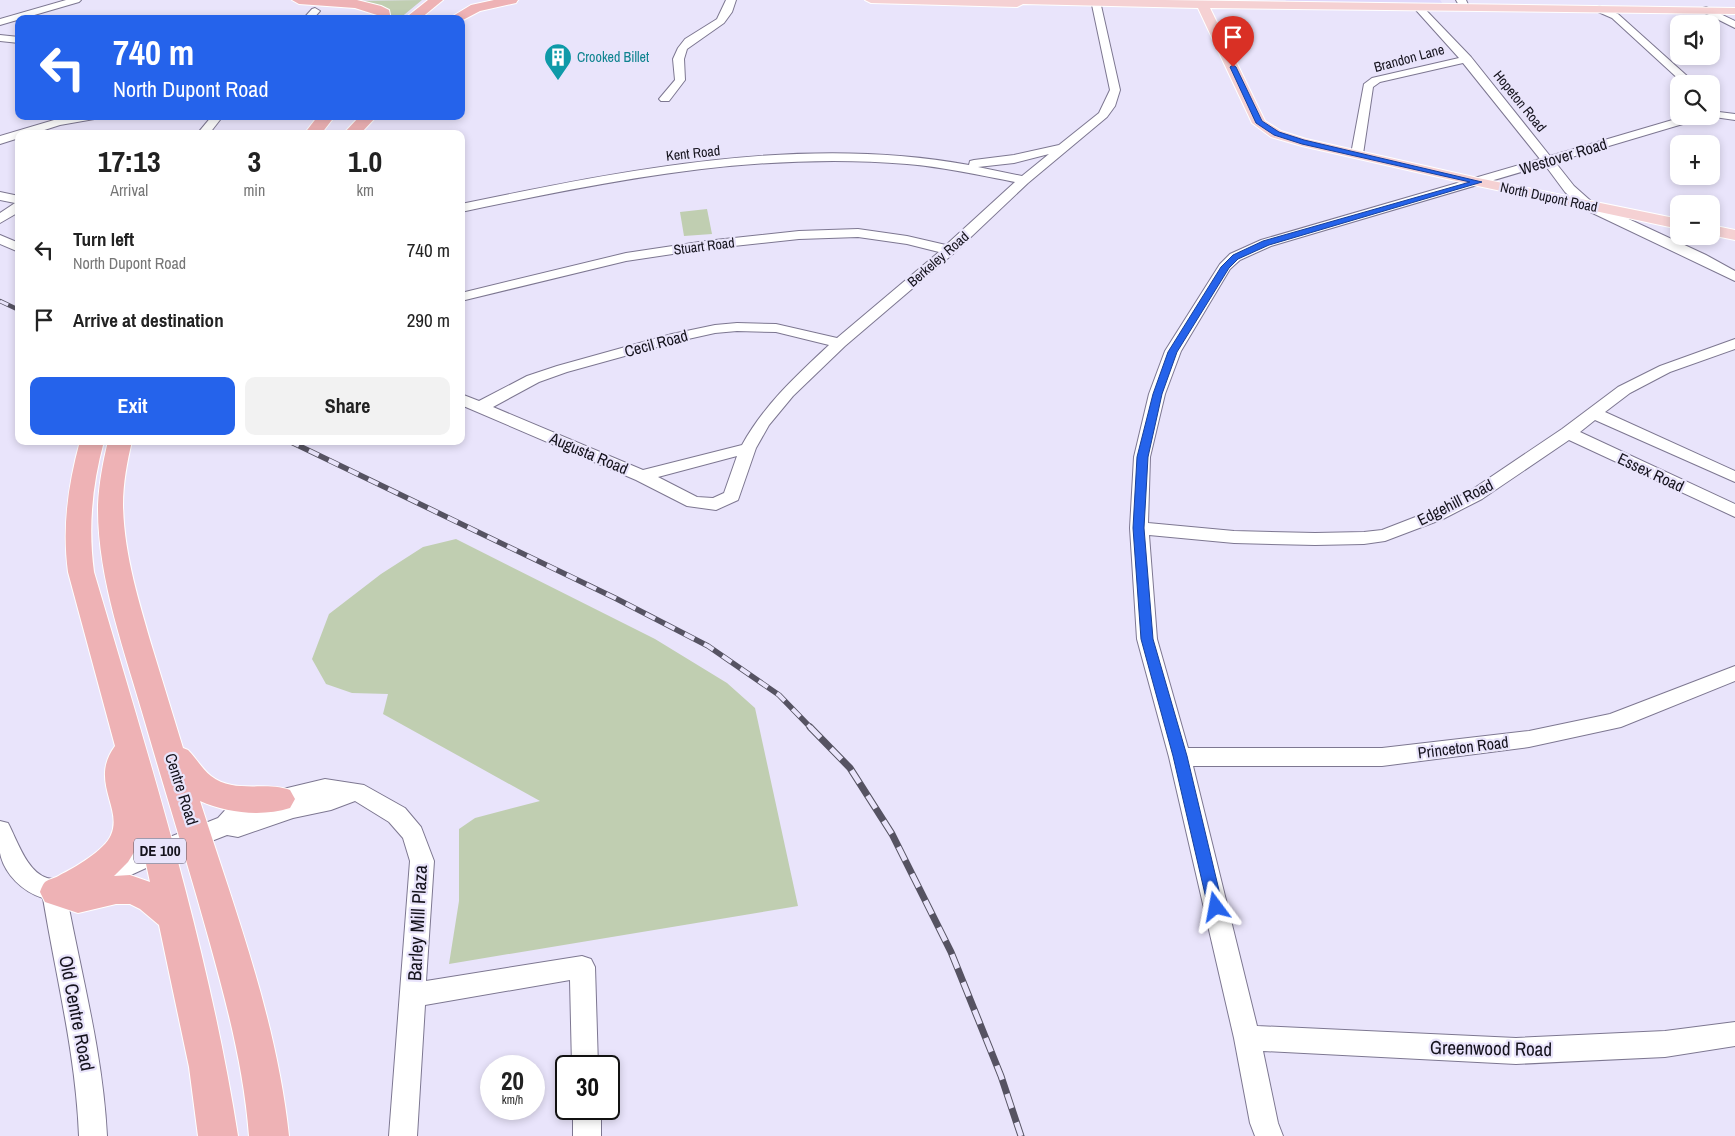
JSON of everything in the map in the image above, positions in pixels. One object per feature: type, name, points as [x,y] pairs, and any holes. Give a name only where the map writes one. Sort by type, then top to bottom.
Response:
[{"type":"highway","points":[[299,0],[364,5],[382,11],[384,15]]},
{"type":"highway","points":[[409,15],[427,0]]},
{"type":"highway","points":[[424,15],[445,9],[476,8],[510,0]]},
{"type":"highway","points":[[315,130],[324,120]]},
{"type":"highway","points":[[355,130],[365,120]]},
{"type":"highway","name":"DE 100","points":[[91,445],[78,501],[76,544],[85,590],[160,850],[208,1067],[218,1136]]},
{"type":"highway","name":"Centre Road","points":[[119,445],[110,491],[109,525],[115,565],[170,753],[212,831],[256,1045],[267,1106],[269,1136]]},
{"type":"highway","points":[[59,890],[79,882],[118,852],[126,840],[130,819],[119,768],[124,754],[130,748]]},
{"type":"highway","points":[[170,753],[199,784],[215,795],[241,799],[279,799]]},
{"type":"highway","points":[[59,890],[73,898],[117,889],[136,891],[160,904],[176,919]]},
{"type":"main road","points":[[871,0],[1096,3],[1202,2],[1287,6],[1463,4],[1732,11]]},
{"type":"main road","points":[[1002,0],[1096,3]]},
{"type":"main road","name":"North Dupont Road","points":[[1202,2],[1261,125],[1288,138],[1478,182],[1670,222]]},
{"type":"main road","points":[[1720,232],[1735,235]]},
{"type":"street","points":[[24,15],[76,0]]},
{"type":"street","points":[[665,99],[680,80],[678,59],[681,51],[693,40],[722,21],[728,13],[730,0]]},
{"type":"street","points":[[1715,0],[1732,11]]},
{"type":"street","name":"Berkeley Road","points":[[716,504],[732,496],[748,448],[762,423],[787,392],[840,343],[949,250],[1024,180],[1103,115],[1116,90],[1096,3]]},
{"type":"street","name":"Hopeton Road","points":[[1418,6],[1467,59],[1548,160],[1562,183],[1587,205],[1701,258],[1735,277]]},
{"type":"street","points":[[1599,9],[1614,16],[1680,75]]},
{"type":"street","points":[[1599,9],[1600,16],[1670,79]]},
{"type":"street","points":[[1706,10],[1735,25]]},
{"type":"street","points":[[0,22],[15,18]]},
{"type":"street","points":[[0,38],[15,40]]},
{"type":"street","name":"Brandon Lane","points":[[1357,154],[1368,86],[1376,80],[1467,59]]},
{"type":"street","points":[[32,130],[71,120]]},
{"type":"street","points":[[206,130],[215,120]]},
{"type":"street","name":"Westover Road","points":[[1269,1136],[1264,1123],[1247,1038],[1180,756],[1147,639],[1139,528],[1142,457],[1157,394],[1173,352],[1226,267],[1236,257],[1266,243],[1670,124]]},
{"type":"street","points":[[0,140],[15,135]]},
{"type":"street","name":"Kent Road","points":[[930,163],[988,163],[1037,155],[1066,145]]},
{"type":"street","name":"Kent Road","points":[[465,207],[595,181],[695,167],[822,158],[863,158],[930,163],[957,166],[1024,180]]},
{"type":"street","points":[[0,196],[15,199]]},
{"type":"street","points":[[0,219],[15,209]]},
{"type":"street","name":"Stuart Road","points":[[465,296],[626,257],[706,245],[799,235],[858,233],[907,240],[949,250]]},
{"type":"street","points":[[0,239],[15,246]]},
{"type":"street","name":"Cecil Road","points":[[480,407],[533,379],[562,369],[677,336],[715,329],[737,327],[776,328],[840,343]]},
{"type":"street","name":"Edgehill Road","points":[[1139,528],[1234,537],[1315,539],[1364,538],[1385,535],[1437,515],[1476,495],[1568,433],[1624,390],[1664,369],[1735,344]]},
{"type":"street","name":"Augusta Road","points":[[465,401],[642,476],[693,502],[716,504]]},
{"type":"street","name":"Essex Road","points":[[1593,413],[1735,477]]},
{"type":"street","name":"Essex Road","points":[[1568,433],[1735,511]]},
{"type":"street","points":[[642,476],[748,448]]},
{"type":"street","name":"Princeton Road","points":[[1180,756],[1382,757],[1529,739],[1614,722],[1735,673]]},
{"type":"street","name":"Barley Mill Plaza","points":[[212,831],[236,814],[279,799],[324,788],[356,791],[397,815],[413,834],[422,861],[404,1136]]},
{"type":"street","points":[[0,830],[27,880],[38,886],[59,890],[96,881],[160,850],[212,831],[238,828],[292,809],[331,801],[356,791]]},
{"type":"street","name":"Old Centre Road","points":[[59,890],[85,1043],[93,1111],[93,1136]]},
{"type":"street","points":[[413,995],[582,967],[585,1055]]},
{"type":"street","name":"Greenwood Road","points":[[1247,1038],[1516,1052],[1665,1044],[1735,1034]]},
{"type":"street","points":[[586,1120],[587,1136]]},
{"type":"shaded area","points":[[1286,0],[1440,0],[1443,4],[1285,2]]},
{"type":"green space","points":[[422,0],[404,15],[383,15],[345,1]]},
{"type":"green space","points":[[707,209],[712,234],[684,236],[680,212]]},
{"type":"green space","points":[[456,539],[655,639],[727,683],[755,708],[798,906],[449,964],[459,901],[459,829],[475,818],[540,801],[383,714],[388,694],[352,693],[326,684],[312,659],[329,614],[381,574],[423,547]]},
{"type":"railway","points":[[0,301],[15,308]]},
{"type":"railway","points":[[297,445],[615,598],[708,646],[779,695],[811,728]]},
{"type":"railway","points":[[810,727],[850,768],[892,834],[951,952],[1001,1076],[1021,1136]]},
{"type":"place","name":"Crooked Billet","points":[[558,81]]},
{"type":"route","points":[[1216,907],[1180,756],[1147,639],[1139,528],[1142,457],[1157,394],[1173,352],[1226,267],[1236,257],[1266,243],[1478,182],[1302,142],[1276,134],[1259,123],[1233,67]]}]
